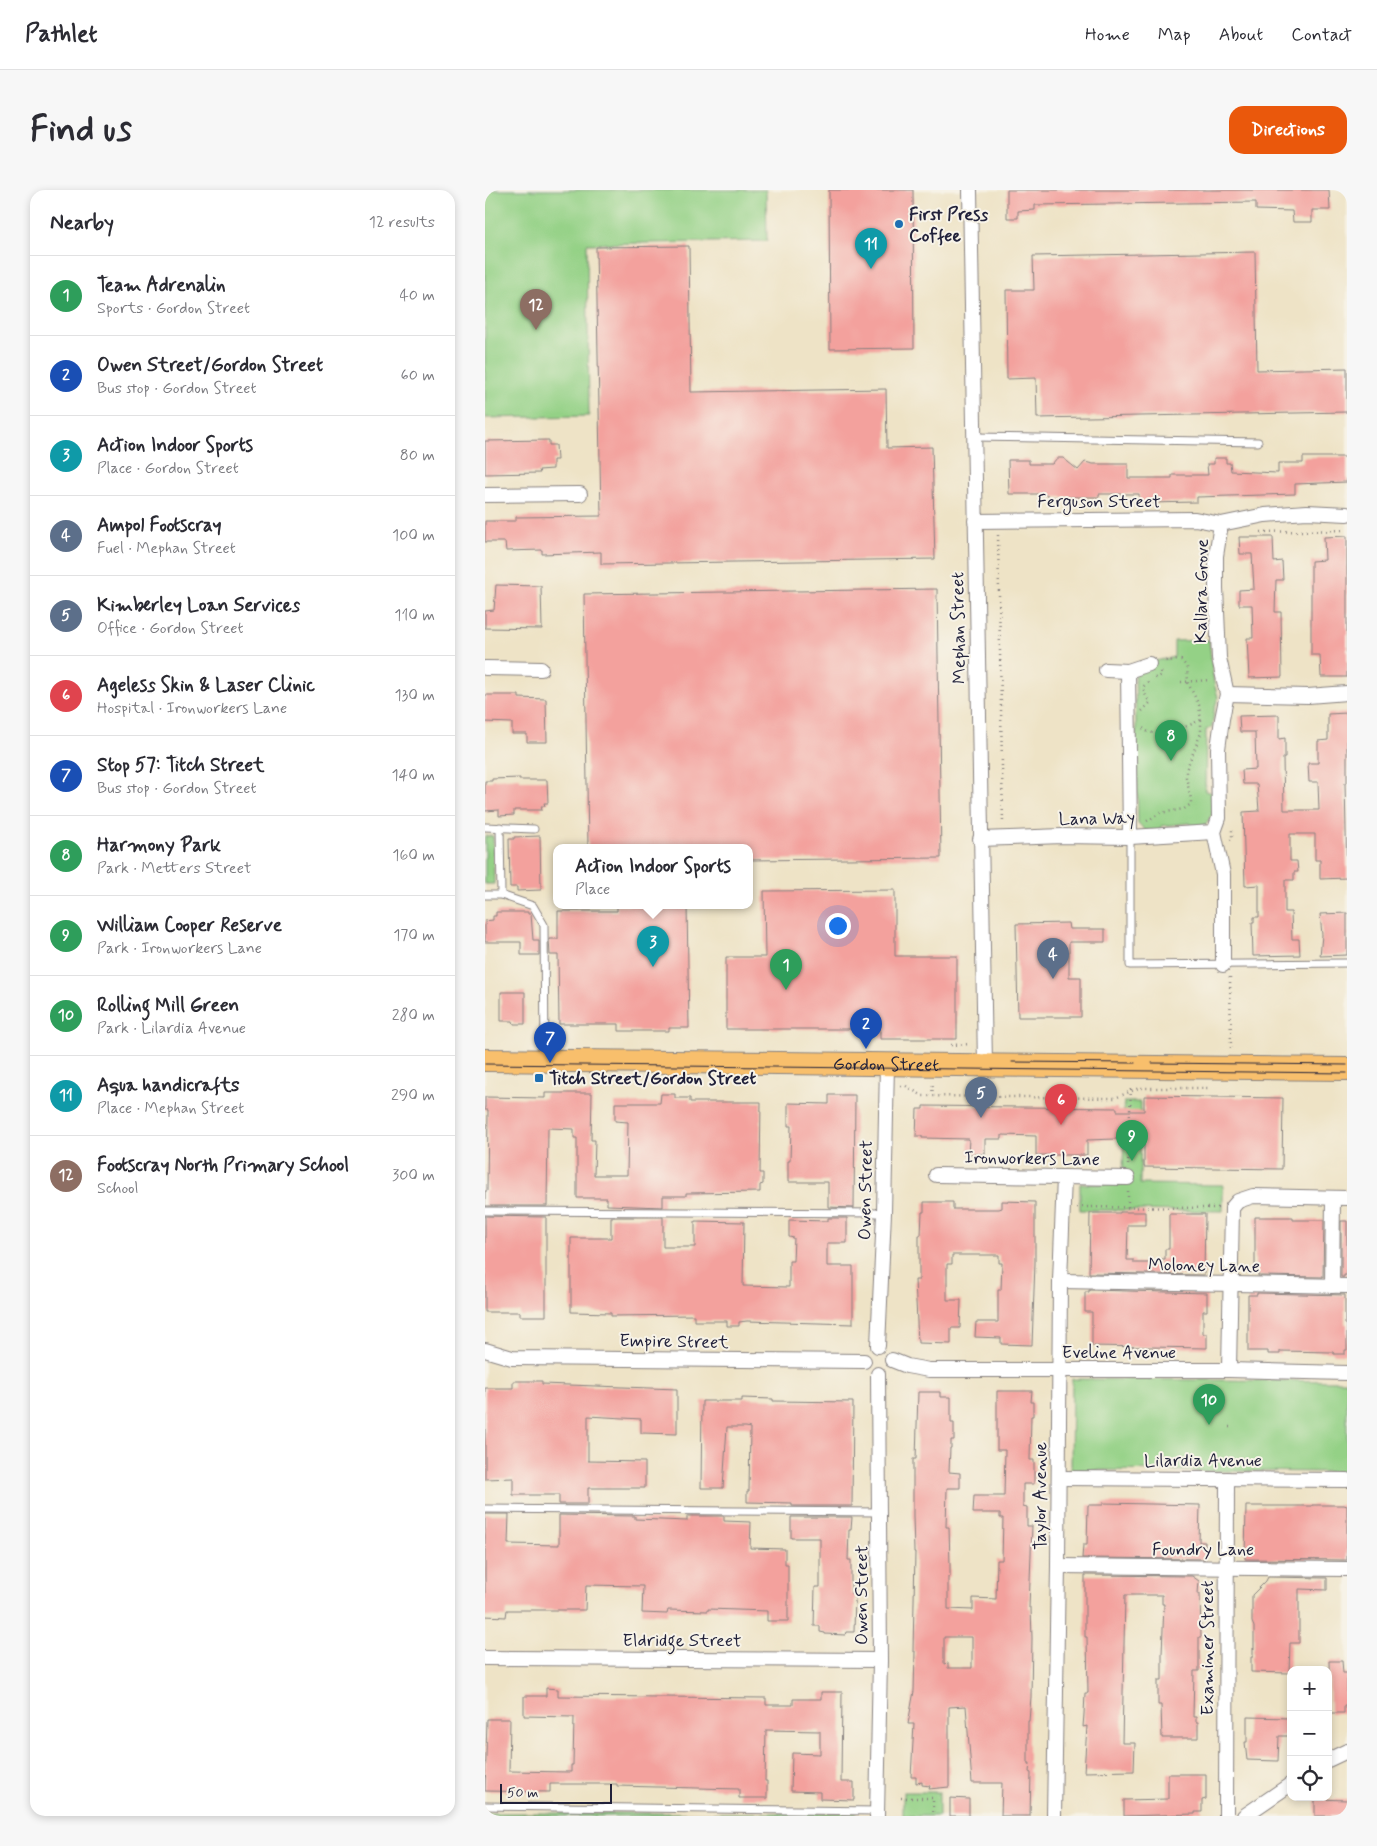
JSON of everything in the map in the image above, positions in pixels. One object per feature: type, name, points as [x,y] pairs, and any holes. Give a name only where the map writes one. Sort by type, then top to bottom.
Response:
[{"type":"main road","name":"Gordon Street","points":[[485,1060],[886,1075],[985,1065],[1347,1069]]},
{"type":"street","name":"Mephan Street","points":[[970,190],[985,1065]]},
{"type":"street","points":[[485,495],[580,494]]},
{"type":"street","name":"Kallara Grove","points":[[1227,965],[1223,874],[1214,832],[1219,818],[1218,749],[1221,719],[1227,694],[1219,658],[1216,588],[1216,556],[1221,524],[1265,515],[1307,512],[1347,514]]},
{"type":"street","name":"Ferguson Street","points":[[975,521],[1195,520],[1221,524]]},
{"type":"street","points":[[1106,670],[1128,670],[1154,663]]},
{"type":"street","points":[[485,668],[541,669]]},
{"type":"street","points":[[1128,670],[1130,837]]},
{"type":"street","points":[[1227,694],[1308,696],[1347,693]]},
{"type":"street","name":"Lana Way","points":[[980,840],[1004,838],[1130,837],[1214,832]]},
{"type":"street","name":"Owen Street","points":[[879,1346],[884,1213],[886,1075]]},
{"type":"street","name":"Ironworkers Lane","points":[[936,1175],[1128,1178]]},
{"type":"street","name":"Taylor Avenue","points":[[1054,1816],[1060,1281],[1064,1177]]},
{"type":"street","points":[[1229,1370],[1235,1205],[1253,1196],[1340,1198],[1332,1286]]},
{"type":"street","name":"Moloney Lane","points":[[1060,1281],[1347,1286]]},
{"type":"street","points":[[879,1346],[889,1352],[892,1360],[889,1368],[878,1374],[870,1371],[864,1361],[864,1356],[870,1348],[879,1346]]},
{"type":"street","name":"Empire Street","points":[[485,1350],[512,1358],[864,1361]]},
{"type":"street","name":"Eveline Avenue","points":[[892,1360],[907,1366],[929,1370],[1347,1372]]},
{"type":"street","name":"Owen Street","points":[[877,1813],[880,1660],[878,1374]]},
{"type":"street","name":"Lilardia Avenue","points":[[1059,1478],[1347,1480]]},
{"type":"street","name":"Examiner Street","points":[[1226,1816],[1225,1568],[1227,1479]]},
{"type":"street","name":"Foundry Lane","points":[[1058,1566],[1347,1568]]},
{"type":"street","name":"Eldridge Street","points":[[485,1658],[880,1660]]},
{"type":"street","points":[[1332,1758],[1347,1751]]},
{"type":"street","points":[[1244,1816],[1287,1787]]},
{"type":"lane","points":[[975,437],[1258,442]]},
{"type":"lane","points":[[485,827],[534,829]]},
{"type":"lane","points":[[500,827],[501,894]]},
{"type":"lane","points":[[1130,837],[1129,965],[1347,963]]},
{"type":"lane","points":[[485,895],[501,894],[533,906],[544,925],[545,1061]]},
{"type":"lane","points":[[485,1211],[884,1213]]},
{"type":"lane","points":[[485,1509],[879,1512]]},
{"type":"lane","points":[[485,1806],[877,1813]]},
{"type":"path","points":[[1259,532],[1347,530]]},
{"type":"path","points":[[1004,838],[997,535],[1006,535]]},
{"type":"path","points":[[1140,715],[1151,702],[1145,694],[1143,687],[1148,681],[1162,675],[1154,663],[1181,660],[1185,662],[1188,683],[1199,705],[1201,720],[1201,733],[1186,770],[1191,804],[1184,809],[1160,813],[1140,825]]},
{"type":"path","points":[[1181,682],[1214,680]]},
{"type":"path","points":[[1140,722],[1146,731],[1151,733],[1183,728],[1201,720]]},
{"type":"path","points":[[1227,965],[1230,1068]]},
{"type":"path","points":[[1128,1207],[1131,1067]]},
{"type":"path","points":[[886,1075],[923,1096],[1115,1098],[1139,1088],[1215,1088]]},
{"type":"path","points":[[1077,1207],[1235,1205]]},
{"type":"path","points":[[901,1798],[933,1798],[933,1816]]},
{"type":"green space","points":[[485,190],[766,190],[767,241],[587,244],[589,416],[485,418]]},
{"type":"green space","points":[[1209,640],[1214,683],[1218,697],[1212,727],[1206,730],[1205,791],[1213,793],[1213,813],[1205,825],[1193,828],[1190,823],[1161,826],[1160,832],[1145,830],[1138,823],[1135,675],[1155,661],[1174,657],[1174,641]]},
{"type":"green space","points":[[485,836],[493,836],[494,884],[485,884]]},
{"type":"green space","points":[[1124,1102],[1141,1102],[1140,1184],[1223,1185],[1223,1211],[1080,1210],[1080,1184],[1123,1184]]},
{"type":"green space","points":[[1072,1379],[1347,1381],[1347,1472],[1071,1470]]},
{"type":"green space","points":[[903,1792],[939,1792],[939,1816],[903,1816]]},
{"type":"green space","points":[[485,1813],[857,1813],[857,1816],[485,1816]]},
{"type":"building","points":[[829,190],[913,190],[914,348],[830,349]]},
{"type":"building","points":[[1007,190],[1329,190],[1330,210],[1312,210],[1312,222],[1293,222],[1292,211],[1256,210],[1256,202],[1035,205],[1035,210],[1018,211],[1018,218],[1007,218]]},
{"type":"building","points":[[689,246],[691,392],[886,389],[887,448],[932,447],[935,559],[601,564],[601,552],[542,554],[542,550],[506,551],[505,542],[485,542],[485,521],[516,521],[516,517],[601,516],[596,247]]},
{"type":"building","points":[[1255,252],[1257,370],[1347,368],[1347,412],[1037,418],[1036,378],[1007,379],[1006,290],[1034,290],[1033,256]]},
{"type":"building","points":[[549,440],[549,445],[556,445],[557,460],[553,460],[553,469],[539,470],[540,473],[485,474],[485,441]]},
{"type":"building","points":[[1303,457],[1347,457],[1347,482],[1295,484],[1295,494],[1197,497],[1197,502],[1148,503],[1148,501],[1139,501],[1139,494],[1099,494],[1099,497],[1048,497],[1048,495],[1041,494],[1009,494],[1008,460],[1029,460],[1029,464],[1052,464],[1057,458],[1063,458],[1078,470],[1085,462],[1093,464],[1128,464],[1128,478],[1172,478],[1172,475],[1208,475],[1207,464],[1214,464],[1214,458],[1226,458],[1226,463],[1230,463],[1231,471],[1278,473],[1278,463],[1303,463]]},
{"type":"building","points":[[1347,536],[1347,677],[1321,677],[1320,655],[1311,655],[1311,561],[1325,560],[1324,537]]},
{"type":"building","points":[[1239,537],[1273,537],[1274,562],[1282,561],[1283,580],[1276,580],[1275,612],[1281,612],[1282,677],[1249,678],[1247,638],[1253,638],[1252,605],[1239,605],[1239,590],[1254,589],[1252,554],[1240,554]]},
{"type":"building","points":[[496,585],[541,586],[542,629],[485,628],[485,611],[494,610]]},
{"type":"building","points":[[937,589],[941,858],[753,860],[753,844],[588,844],[584,594]]},
{"type":"building","points":[[485,695],[519,695],[519,698],[546,699],[547,742],[527,742],[527,734],[512,734],[512,723],[485,722]]},
{"type":"building","points":[[1347,713],[1347,783],[1345,783],[1347,878],[1320,879],[1320,860],[1315,860],[1315,834],[1290,834],[1290,861],[1297,861],[1298,872],[1294,872],[1294,880],[1285,880],[1285,912],[1291,912],[1292,939],[1299,939],[1300,955],[1253,956],[1252,922],[1254,922],[1254,917],[1259,917],[1259,885],[1245,886],[1243,812],[1259,811],[1257,784],[1243,784],[1242,770],[1256,769],[1255,732],[1240,732],[1239,716],[1279,715],[1279,739],[1285,738],[1285,758],[1283,758],[1284,810],[1319,810],[1318,782],[1309,782],[1308,763],[1318,763],[1318,741],[1328,740],[1328,714]]},
{"type":"building","points":[[520,778],[520,780],[547,780],[548,803],[544,803],[545,806],[541,806],[542,810],[514,810],[514,815],[499,816],[499,810],[485,811],[485,781]]},
{"type":"building","points":[[540,836],[541,890],[517,891],[517,887],[510,887],[509,839],[514,839],[514,837]]},
{"type":"building","points":[[895,890],[895,956],[957,956],[957,1039],[880,1039],[880,1029],[726,1029],[726,957],[765,957],[764,891]]},
{"type":"building","points":[[617,909],[687,909],[689,1028],[669,1028],[669,1031],[619,1031],[619,1024],[559,1024],[558,955],[550,955],[549,939],[558,939],[558,911],[617,911]]},
{"type":"building","points":[[496,912],[528,912],[528,914],[531,914],[533,940],[539,940],[539,955],[521,955],[521,942],[485,942],[485,921],[493,920]]},
{"type":"building","points":[[1347,913],[1347,955],[1320,956],[1322,935],[1320,914]]},
{"type":"building","points":[[1068,923],[1069,929],[1105,929],[1105,942],[1069,942],[1069,977],[1081,977],[1081,1017],[1018,1017],[1016,924]]},
{"type":"building","points":[[501,992],[525,992],[525,1024],[501,1021]]},
{"type":"building","points":[[545,1093],[592,1093],[591,1140],[595,1140],[594,1175],[627,1175],[628,1122],[615,1121],[615,1103],[660,1103],[661,1094],[675,1094],[675,1098],[690,1098],[690,1102],[761,1102],[760,1173],[763,1173],[763,1184],[760,1185],[760,1192],[686,1193],[686,1196],[663,1196],[663,1207],[607,1205],[607,1198],[577,1198],[577,1138],[574,1138],[574,1129],[548,1128],[547,1206],[485,1206],[485,1191],[487,1191],[488,1110],[485,1110],[485,1097],[545,1098]]},
{"type":"building","points":[[829,1095],[855,1095],[854,1208],[828,1207],[828,1182],[788,1182],[791,1126],[788,1126],[788,1103],[829,1104]]},
{"type":"building","points":[[1144,1096],[1283,1098],[1282,1169],[1144,1167],[1144,1138],[1087,1140],[1087,1155],[1036,1155],[1036,1136],[1002,1135],[1002,1139],[985,1139],[985,1154],[968,1154],[969,1139],[922,1138],[922,1136],[916,1136],[917,1109],[923,1109],[923,1106],[1117,1108],[1117,1111],[1144,1111]]},
{"type":"building","points":[[1002,1201],[1035,1202],[1032,1345],[1001,1344],[1001,1338],[975,1337],[976,1322],[998,1322],[998,1290],[1001,1290],[1002,1263],[999,1263],[999,1255],[952,1255],[952,1264],[947,1264],[947,1300],[961,1300],[960,1328],[951,1328],[951,1344],[918,1343],[915,1280],[919,1280],[919,1235],[921,1235],[924,1202],[953,1202],[953,1209],[999,1209],[1002,1208]]},
{"type":"building","points":[[1145,1212],[1145,1225],[1128,1225],[1127,1260],[1134,1260],[1134,1263],[1159,1263],[1159,1259],[1165,1259],[1165,1249],[1169,1249],[1169,1214],[1205,1214],[1204,1275],[1089,1273],[1090,1213]]},
{"type":"building","points":[[485,1216],[546,1217],[546,1316],[520,1316],[520,1312],[485,1312]]},
{"type":"building","points":[[611,1217],[663,1217],[663,1247],[695,1247],[695,1221],[744,1222],[743,1286],[789,1287],[789,1261],[793,1261],[794,1238],[789,1237],[789,1220],[828,1221],[828,1218],[847,1218],[847,1243],[827,1243],[827,1266],[853,1266],[853,1324],[747,1321],[739,1322],[739,1326],[727,1326],[727,1321],[694,1321],[694,1315],[611,1316],[611,1313],[571,1312],[571,1238],[611,1238]]},
{"type":"building","points":[[1255,1217],[1293,1217],[1293,1220],[1324,1220],[1323,1277],[1258,1276],[1258,1271],[1255,1271]]},
{"type":"building","points":[[1341,1221],[1347,1221],[1347,1275],[1344,1275],[1344,1277],[1341,1277]]},
{"type":"building","points":[[1089,1290],[1207,1293],[1207,1311],[1203,1311],[1203,1334],[1207,1334],[1207,1348],[1092,1346],[1092,1312],[1085,1312],[1085,1292],[1089,1292]]},
{"type":"building","points":[[1257,1293],[1345,1295],[1347,1350],[1345,1350],[1345,1354],[1280,1351],[1280,1354],[1268,1354],[1268,1351],[1248,1351],[1248,1295],[1257,1295]]},
{"type":"building","points":[[513,1381],[542,1381],[542,1384],[677,1389],[677,1434],[641,1433],[641,1419],[588,1416],[588,1461],[645,1462],[645,1488],[588,1488],[588,1504],[559,1504],[559,1495],[513,1495],[513,1478],[485,1479],[485,1388],[513,1388]]},
{"type":"building","points":[[997,1391],[1032,1391],[1033,1416],[1031,1416],[1030,1460],[1034,1460],[1034,1484],[1023,1484],[1023,1506],[1027,1507],[1027,1526],[1032,1526],[1029,1608],[1031,1608],[1032,1638],[1031,1697],[1028,1721],[1028,1763],[1030,1763],[1029,1772],[1031,1773],[1030,1816],[1001,1816],[1002,1783],[972,1783],[966,1706],[949,1707],[949,1787],[929,1789],[930,1786],[922,1785],[922,1782],[916,1783],[916,1777],[911,1777],[914,1724],[908,1724],[914,1691],[915,1552],[913,1459],[916,1459],[918,1392],[940,1392],[940,1397],[951,1397],[951,1423],[954,1423],[954,1440],[951,1440],[949,1472],[960,1473],[960,1488],[947,1488],[946,1527],[949,1527],[950,1565],[948,1609],[973,1610],[973,1598],[996,1599],[997,1560],[1002,1560],[1003,1518],[1000,1518],[1000,1513],[973,1513],[974,1496],[1004,1496],[1005,1450],[997,1450]],"holes":[[[944,1637],[972,1637],[972,1668],[948,1668],[948,1663],[944,1664]]]},
{"type":"building","points":[[742,1398],[773,1399],[773,1401],[853,1402],[852,1506],[792,1506],[792,1503],[747,1502],[747,1491],[749,1491],[750,1428],[746,1427],[727,1427],[723,1488],[701,1488],[702,1401],[742,1401]]},
{"type":"building","points":[[1103,1503],[1200,1505],[1199,1542],[1205,1542],[1205,1559],[1082,1558],[1083,1545],[1087,1545],[1088,1505],[1103,1505]]},
{"type":"building","points":[[1246,1506],[1347,1506],[1347,1560],[1245,1559]]},
{"type":"building","points":[[485,1514],[509,1514],[508,1544],[559,1545],[559,1515],[635,1516],[635,1519],[687,1521],[687,1516],[724,1516],[724,1521],[751,1522],[750,1548],[785,1549],[785,1564],[788,1564],[788,1621],[767,1621],[767,1611],[708,1609],[708,1611],[668,1610],[667,1614],[642,1613],[643,1586],[586,1585],[585,1610],[507,1610],[506,1617],[485,1616]]},
{"type":"building","points":[[791,1517],[852,1517],[851,1530],[849,1530],[848,1560],[851,1560],[851,1594],[855,1594],[854,1632],[846,1632],[845,1635],[825,1634],[820,1632],[820,1626],[814,1626],[815,1587],[820,1587],[820,1538],[791,1538]]},
{"type":"building","points":[[1085,1575],[1192,1576],[1199,1581],[1201,1637],[1199,1637],[1199,1671],[1194,1671],[1193,1717],[1196,1717],[1196,1722],[1198,1722],[1198,1738],[1162,1738],[1161,1705],[1158,1705],[1158,1680],[1162,1680],[1164,1604],[1162,1604],[1162,1595],[1125,1595],[1122,1743],[1135,1743],[1134,1771],[1084,1772],[1087,1726],[1083,1727],[1085,1693],[1088,1693],[1087,1637],[1085,1637]]},
{"type":"building","points":[[1268,1577],[1327,1578],[1327,1590],[1299,1589],[1299,1643],[1290,1643],[1289,1666],[1287,1666],[1287,1673],[1251,1672],[1251,1657],[1253,1657],[1254,1649],[1252,1595]]},
{"type":"building","points":[[1329,1661],[1342,1661],[1343,1673],[1347,1673],[1347,1706],[1344,1706],[1344,1713],[1332,1713],[1332,1666],[1329,1666]]},
{"type":"building","points":[[546,1688],[558,1689],[558,1696],[766,1698],[766,1705],[793,1705],[793,1699],[821,1699],[821,1692],[842,1692],[841,1782],[854,1782],[854,1800],[820,1799],[820,1792],[791,1791],[792,1753],[820,1754],[820,1731],[766,1730],[765,1781],[767,1781],[767,1798],[739,1798],[739,1789],[617,1786],[617,1784],[550,1784],[550,1792],[485,1791],[487,1719],[510,1719],[509,1771],[571,1772],[571,1765],[573,1765],[574,1717],[524,1716],[524,1696],[546,1696]]},
{"type":"building","points":[[1247,1717],[1287,1718],[1287,1736],[1279,1736],[1278,1761],[1247,1760],[1245,1742],[1247,1742]]},
{"type":"building","points":[[1168,1774],[1206,1774],[1206,1799],[1202,1800],[1202,1812],[1195,1812],[1195,1814],[1124,1816],[1124,1800],[1168,1799]]},
{"type":"building","points":[[950,1798],[969,1799],[969,1816],[950,1816]]},
{"type":"building","points":[[1347,1800],[1347,1816],[1315,1816],[1315,1801]]},
{"type":"tram line","points":[[1012,1062],[1135,1063]]},
{"type":"tram line","points":[[1152,1063],[1347,1065]]},
{"type":"tram line","points":[[485,1064],[1347,1073]]},
{"type":"place","name":"First Press Coffee","points":[[899,224]]},
{"type":"place","name":"Aqua handicrafts","points":[[871,269]]},
{"type":"place","name":"Footscray North Primary School","points":[[536,330]]},
{"type":"place","name":"Harmony Park","points":[[1171,761]]},
{"type":"place","name":"Action Indoor Sports","points":[[653,967]]},
{"type":"place","name":"Ampol Footscray","points":[[1053,979]]},
{"type":"place","name":"Team Adrenalin","points":[[786,990]]},
{"type":"place","name":"Owen Street/Gordon Street","points":[[866,1049]]},
{"type":"place","name":"Stop 57: Titch Street","points":[[550,1063]]},
{"type":"place","name":"Titch Street/Gordon Street","points":[[539,1078]]},
{"type":"place","name":"Kimberley Loan Services","points":[[981,1118]]},
{"type":"place","name":"Ageless Skin & Laser Clinic","points":[[1061,1125]]},
{"type":"place","name":"William Cooper Reserve","points":[[1132,1161]]},
{"type":"place","name":"Rolling Mill Green","points":[[1209,1425]]}]
